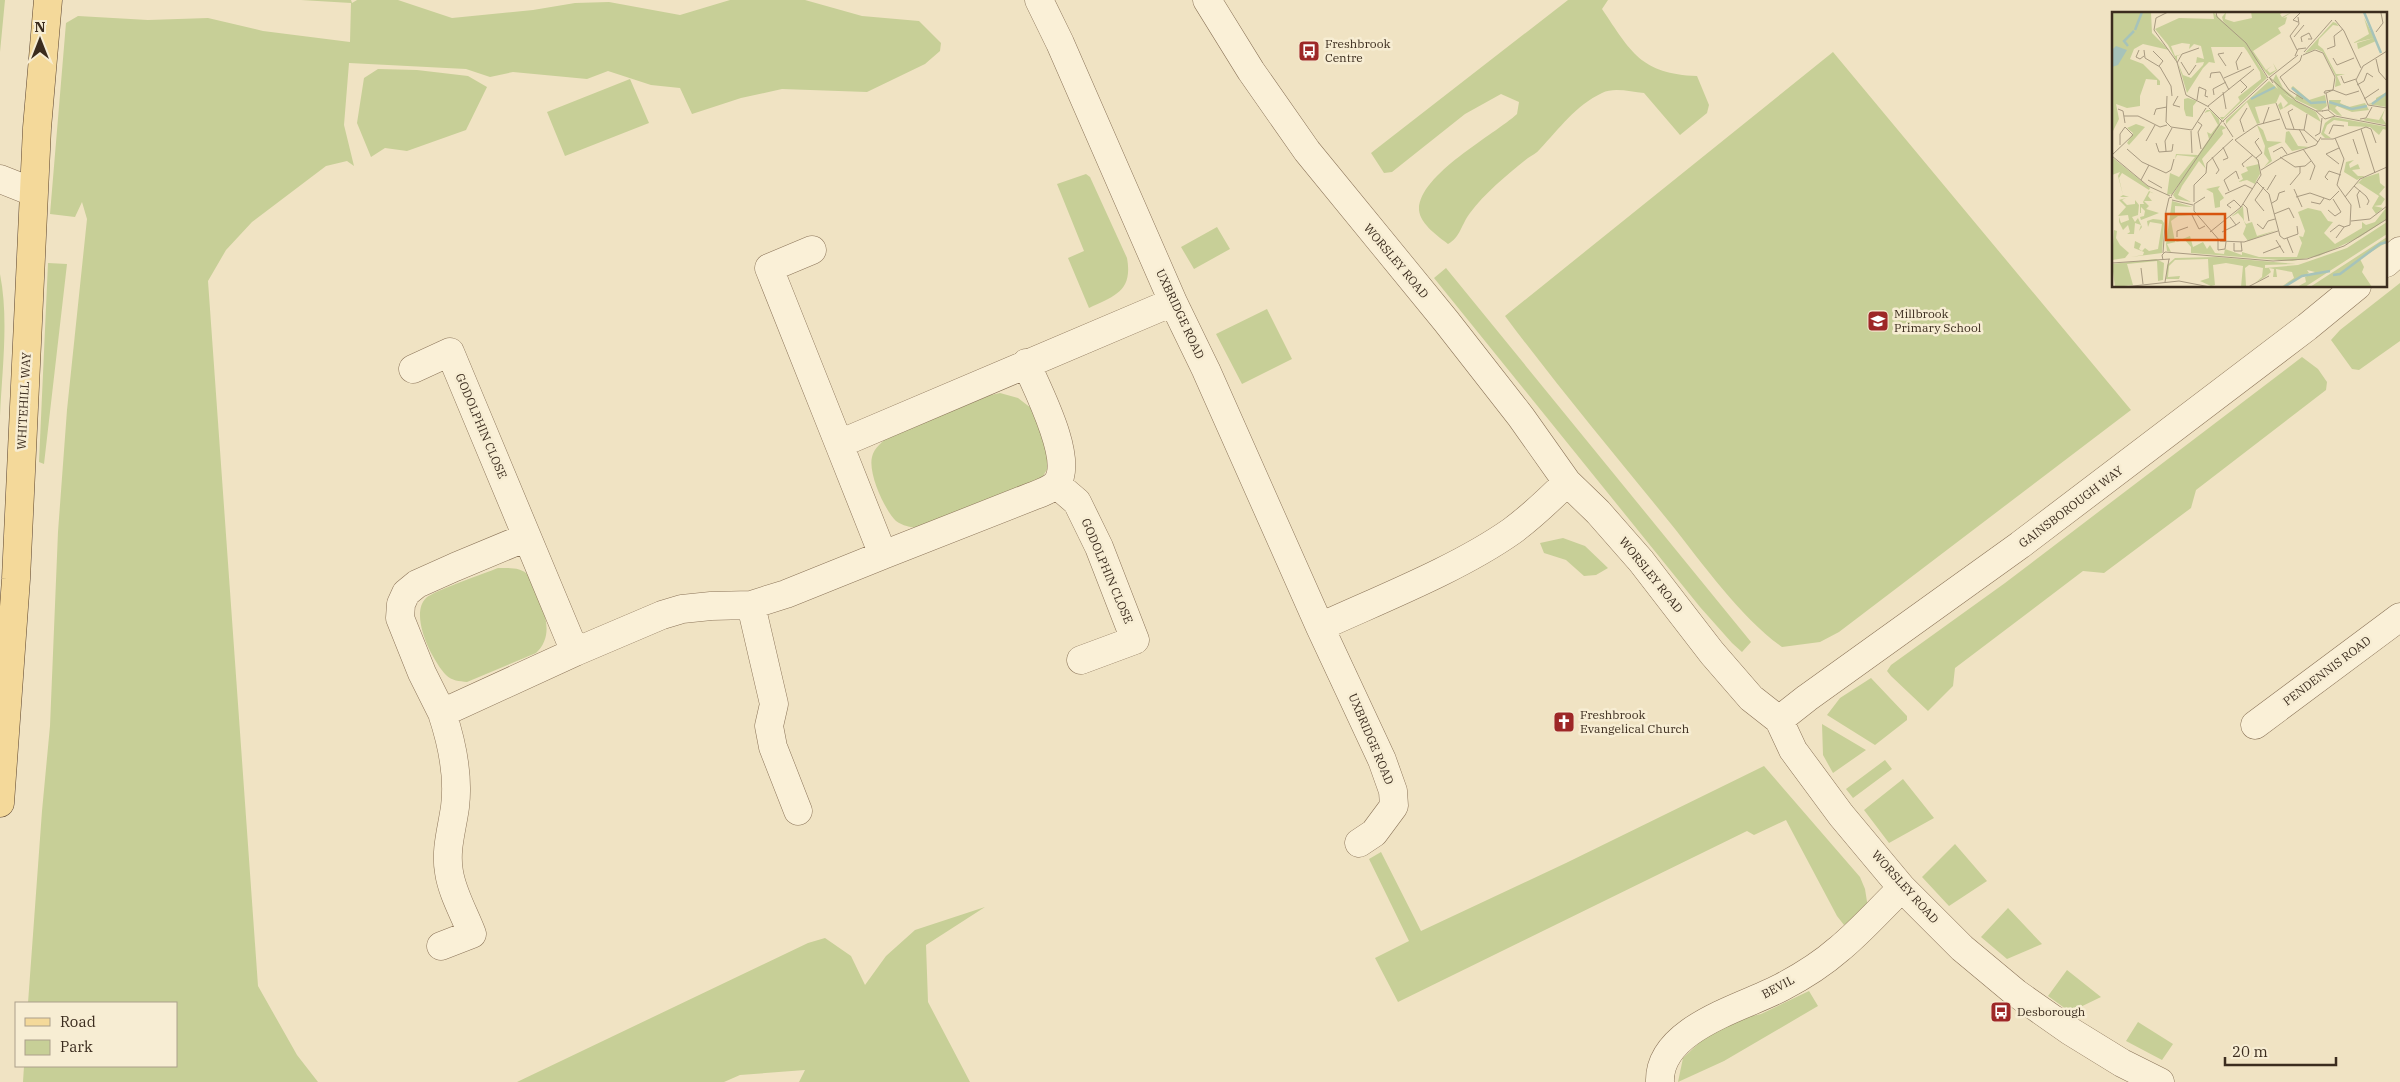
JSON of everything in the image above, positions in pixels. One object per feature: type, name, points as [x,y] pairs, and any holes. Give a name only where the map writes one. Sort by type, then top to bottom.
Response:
[{"type":"main road","name":"WHITEHILL WAY","points":[[0,802],[16,579],[33,192],[48,0]]},
{"type":"street","name":"UXBRIDGE ROAD","points":[[1039,0],[1060,43],[1173,302],[1206,370],[1320,627],[1382,760],[1393,791],[1394,806],[1374,833],[1359,842]]},
{"type":"street","name":"WORSLEY ROAD","points":[[1207,0],[1246,64],[1307,151],[1446,321],[1567,482],[1598,512],[1641,561],[1712,653],[1750,698],[1779,720],[1793,750],[1841,814],[1902,888],[1962,948],[2016,993],[2070,1031],[2117,1072],[2160,1082]]},
{"type":"street","points":[[0,179],[33,192]]},
{"type":"street","points":[[0,200],[33,192]]},
{"type":"street","points":[[812,250],[769,268],[883,554]]},
{"type":"street","points":[[2388,261],[2400,251]]},
{"type":"street","name":"GAINSBOROUGH WAY","points":[[1779,720],[2020,545],[2308,327],[2355,288]]},
{"type":"street","points":[[839,444],[1173,302]]},
{"type":"street","name":"GODOLPHIN CLOSE","points":[[413,368],[450,352],[575,652]]},
{"type":"street","points":[[442,712],[662,615],[682,609],[751,605],[786,594],[1046,490],[1056,484],[1062,469],[1060,449],[1026,363]]},
{"type":"street","points":[[1320,627],[1441,571],[1484,548],[1512,531],[1567,482]]},
{"type":"street","name":"GODOLPHIN CLOSE","points":[[1056,484],[1077,502],[1099,547],[1135,640],[1081,660]]},
{"type":"street","points":[[441,946],[472,934],[449,873],[448,844],[455,806],[453,747],[442,712],[422,673],[400,618],[401,604],[406,593],[425,581],[527,537]]},
{"type":"street","points":[[751,605],[774,704],[768,726],[773,747],[798,811]]},
{"type":"street","name":"PENDENNIS ROAD","points":[[2255,725],[2400,617]]},
{"type":"street","name":"BEVIL","points":[[1660,1082],[1662,1065],[1667,1055],[1685,1036],[1711,1019],[1783,987],[1839,950],[1902,888]]},
{"type":"green space","points":[[0,0],[5,0],[0,52]]},
{"type":"green space","points":[[301,0],[351,0],[352,3],[357,0],[398,0],[452,18],[533,10],[575,3],[609,2],[680,15],[730,0],[805,0],[862,16],[919,21],[941,43],[940,51],[925,64],[867,92],[782,89],[741,98],[692,114],[680,88],[651,85],[608,71],[587,79],[513,72],[490,77],[466,69],[349,63],[344,125],[354,166],[347,161],[326,166],[252,222],[226,250],[208,281],[258,986],[297,1055],[318,1082],[23,1082],[24,1067],[178,1067],[178,1002],[28,1002],[50,726],[58,532],[67,410],[87,219],[82,202],[75,217],[50,214],[66,23],[78,16],[148,20],[208,18],[263,31],[350,42],[351,3]]},
{"type":"green space","points":[[1568,0],[1608,0],[1602,9],[1630,49],[1639,58],[1663,71],[1697,76],[1709,105],[1707,113],[1680,135],[1644,93],[1617,90],[1602,93],[1576,111],[1539,150],[1490,191],[1470,213],[1458,234],[1448,244],[1430,230],[1420,215],[1419,210],[1422,197],[1431,183],[1444,170],[1517,114],[1519,102],[1501,94],[1465,114],[1392,172],[1384,173],[1371,153]]},
{"type":"green space","points":[[1833,52],[2131,410],[1839,632],[1820,642],[1782,647],[1752,621],[1723,590],[1505,316]]},
{"type":"green space","points":[[378,69],[417,70],[468,76],[487,87],[466,130],[407,151],[385,148],[371,157],[357,123],[364,78]]},
{"type":"green space","points":[[630,79],[649,123],[565,156],[547,112]]},
{"type":"green space","points":[[1086,174],[1090,177],[1127,258],[1128,269],[1127,278],[1120,291],[1107,300],[1089,308],[1068,258],[1084,251],[1057,184]]},
{"type":"green space","points":[[1217,227],[1230,249],[1194,269],[1181,247]]},
{"type":"green space","points":[[48,263],[67,264],[44,464],[39,462]]},
{"type":"green space","points":[[1446,268],[1751,642],[1742,652],[1700,607],[1434,278]]},
{"type":"green space","points":[[0,274],[3,291],[4,327],[0,416]]},
{"type":"green space","points":[[2400,283],[2400,341],[2359,370],[2352,369],[2331,340],[2340,330]]},
{"type":"green space","points":[[1267,309],[1292,359],[1242,384],[1216,334]]},
{"type":"green space","points":[[2302,357],[2318,369],[2327,382],[2326,390],[2196,490],[2191,508],[2104,573],[2083,571],[1955,668],[1953,686],[1928,711],[1887,671],[1891,665],[2005,583]]},
{"type":"green space","points":[[1000,393],[1018,398],[1031,408],[1049,449],[1050,464],[1042,478],[918,528],[909,527],[896,521],[882,500],[872,472],[872,457],[876,448],[889,436],[982,397]]},
{"type":"green space","points":[[1563,538],[1585,546],[1608,568],[1596,575],[1584,576],[1566,560],[1544,553],[1540,543]]},
{"type":"green space","points":[[498,568],[518,569],[528,575],[545,615],[546,635],[543,644],[536,653],[467,682],[453,680],[440,668],[429,649],[421,626],[421,606],[426,598],[431,595]]},
{"type":"green space","points":[[1871,678],[1907,716],[1907,720],[1875,745],[1827,715],[1840,698]]},
{"type":"green space","points":[[1822,724],[1866,750],[1833,773],[1823,755]]},
{"type":"green space","points":[[1885,760],[1892,769],[1853,798],[1846,789]]},
{"type":"green space","points":[[1764,766],[1860,877],[1865,889],[1868,908],[1844,925],[1837,916],[1786,820],[1754,835],[1747,831],[1398,1002],[1375,958],[1409,941],[1369,859],[1381,852],[1421,931],[1566,863]]},
{"type":"green space","points":[[1903,779],[1934,818],[1889,843],[1864,810]]},
{"type":"green space","points":[[1955,844],[1987,881],[1949,906],[1922,877]]},
{"type":"green space","points":[[985,907],[926,945],[928,1002],[970,1082],[799,1082],[805,1070],[740,1075],[724,1082],[517,1082],[808,943],[825,938],[851,956],[865,985],[886,956],[915,930]]},
{"type":"green space","points":[[2008,908],[2042,944],[2007,959],[1981,937]]},
{"type":"green space","points":[[2067,970],[2101,997],[2070,1012],[2048,996]]},
{"type":"green space","points":[[1809,991],[1818,1006],[1724,1061],[1678,1082],[1683,1058],[1713,1030],[1740,1019],[1761,1014]]},
{"type":"green space","points":[[2138,1022],[2173,1044],[2162,1060],[2126,1041]]},
{"type":"place","name":"Freshbrook Centre","points":[[1309,51]]},
{"type":"place","name":"Millbrook Primary School","points":[[1878,321]]},
{"type":"place","name":"Freshbrook Evangelical Church","points":[[1564,722]]},
{"type":"place","name":"Desborough","points":[[2001,1012]]}]
